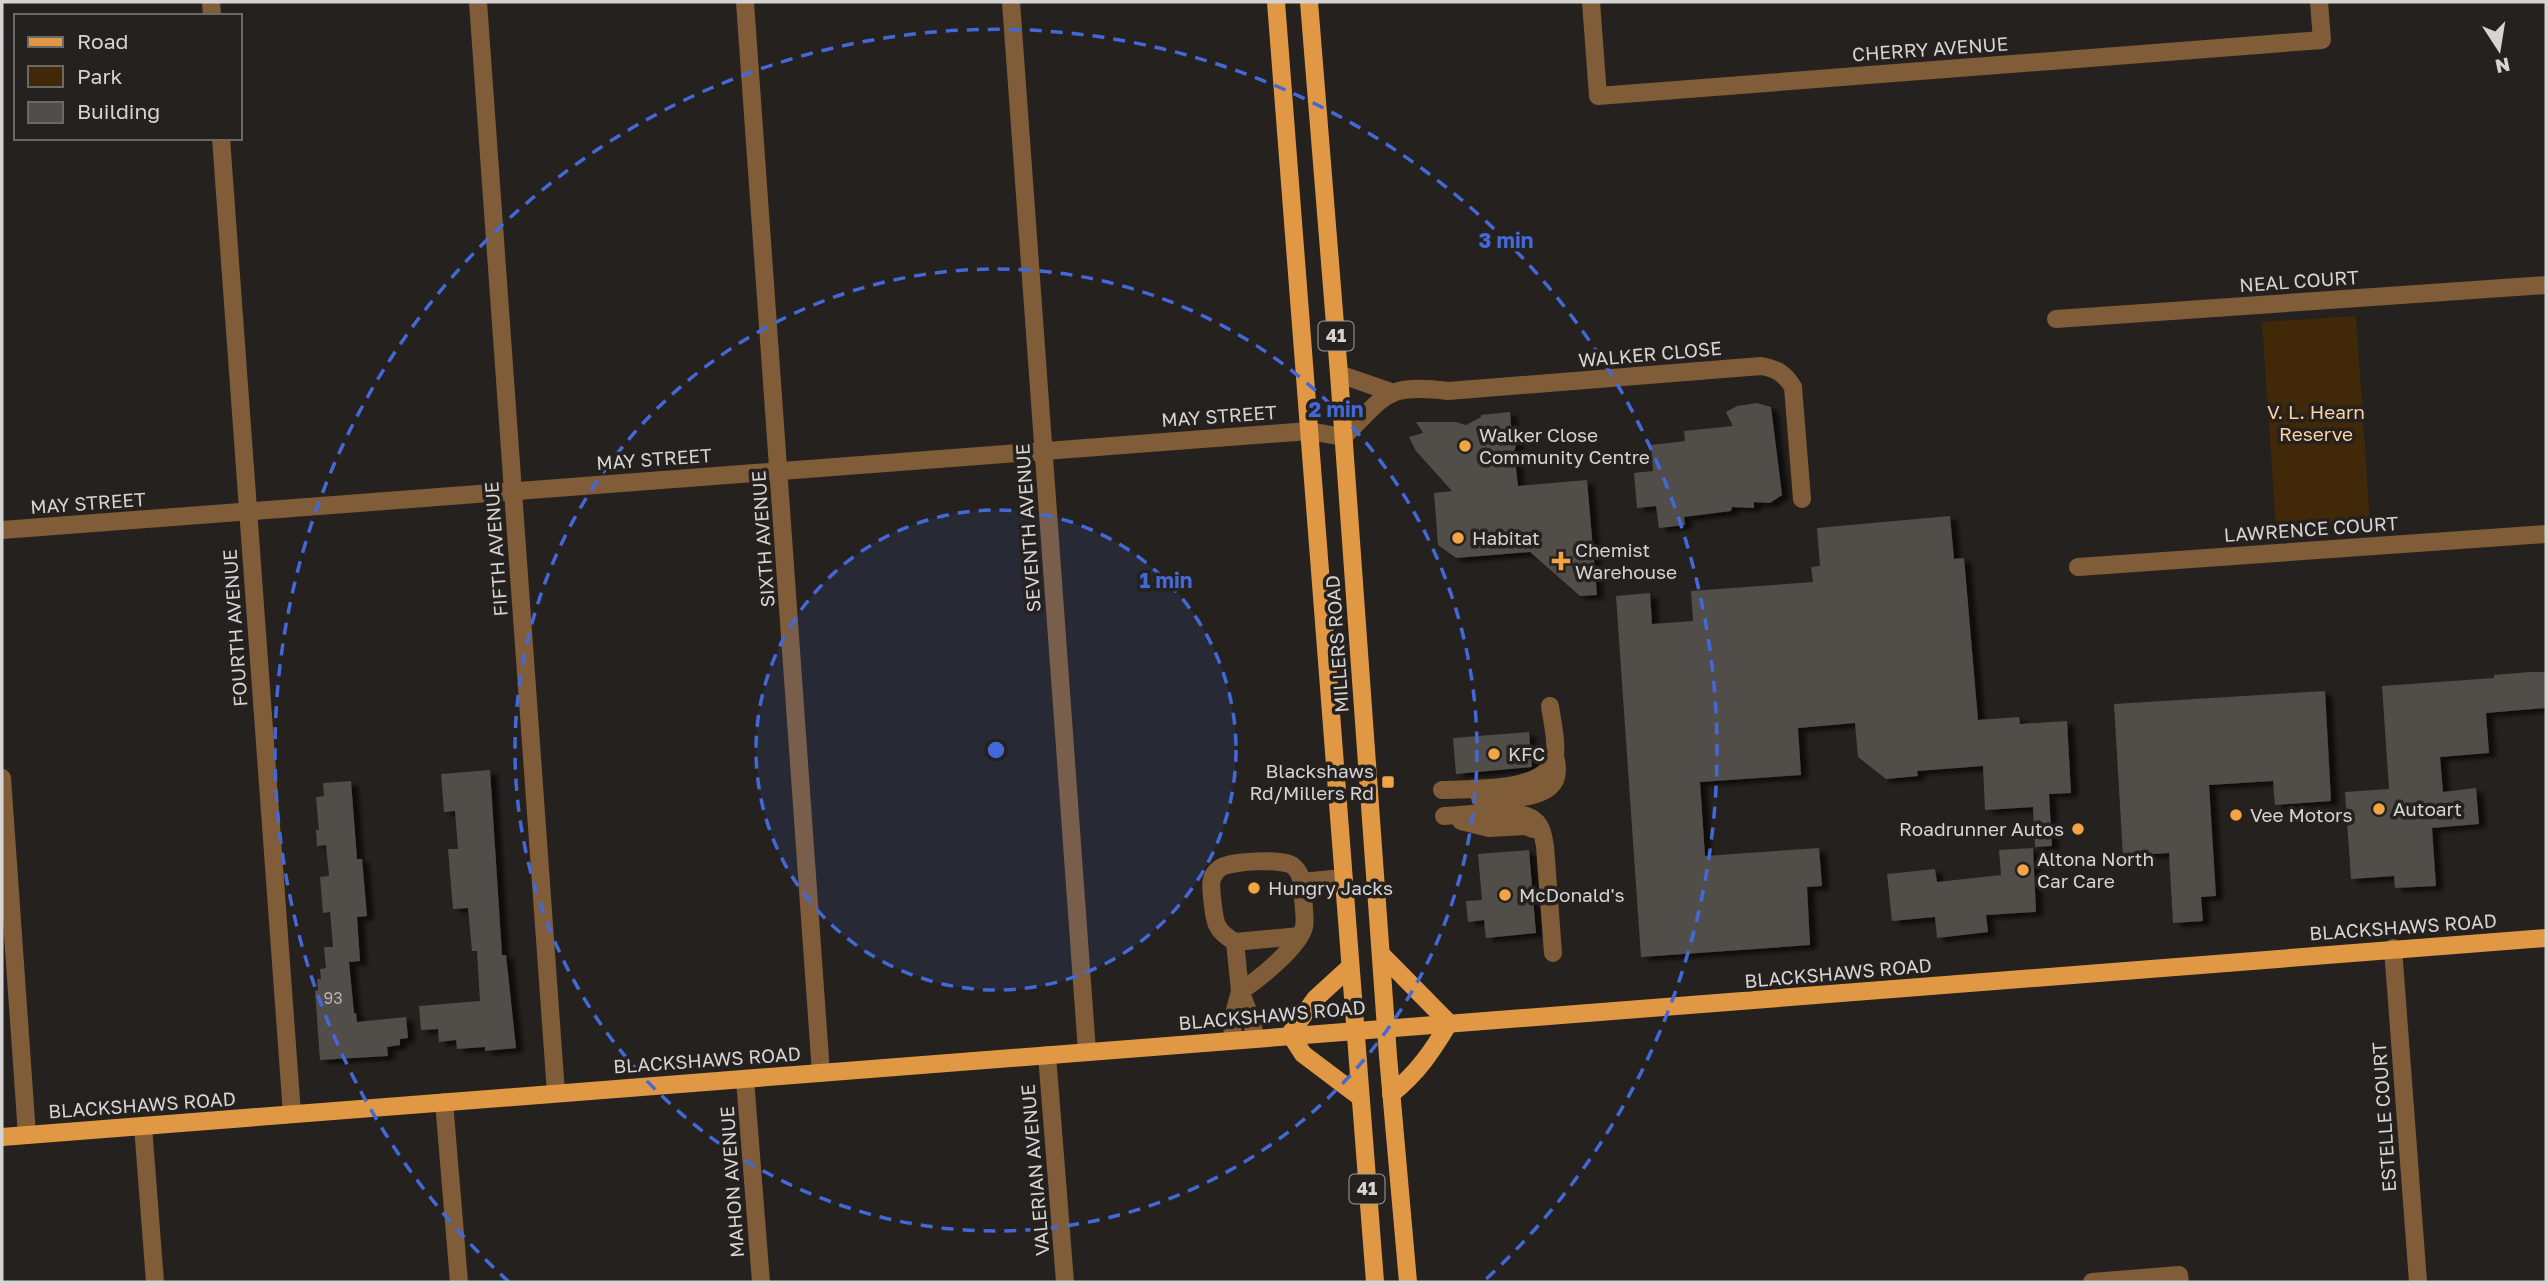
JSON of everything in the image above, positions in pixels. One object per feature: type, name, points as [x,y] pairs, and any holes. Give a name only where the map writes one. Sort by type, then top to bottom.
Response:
[{"type":"main road","name":"MILLERS ROAD","points":[[1276,2],[1374,1282]]},
{"type":"main road","name":"MILLERS ROAD","points":[[1309,2],[1391,1094],[1408,1282]]},
{"type":"main road","name":"BLACKSHAWS ROAD","points":[[2,1137],[1290,1034],[1857,993],[2393,948],[2546,938]]},
{"type":"main road","points":[[1381,954],[1449,1023],[1408,1081],[1391,1094]]},
{"type":"main road","points":[[1350,967],[1315,999],[1290,1034],[1303,1054],[1360,1097]]},
{"type":"street","name":"FIFTH AVENUE","points":[[478,2],[556,1093]]},
{"type":"street","name":"SIXTH AVENUE","points":[[745,2],[821,1073]]},
{"type":"street","name":"SEVENTH AVENUE","points":[[1011,2],[1087,1051]]},
{"type":"street","name":"CHERRY AVENUE","points":[[1591,2],[1598,96],[2322,40],[2319,2]]},
{"type":"street","name":"FOURTH AVENUE","points":[[221,140],[292,1114]]},
{"type":"street","name":"NEAL COURT","points":[[2056,319],[2546,285]]},
{"type":"street","name":"WALKER CLOSE","points":[[1339,374],[1391,392],[1406,388],[1448,391],[1761,366],[1775,368],[1786,376],[1793,387],[1802,499]]},
{"type":"street","points":[[1343,437],[1375,404],[1391,392]]},
{"type":"street","name":"MAY STREET","points":[[1309,431],[1342,415]]},
{"type":"street","name":"MAY STREET","points":[[2,530],[1309,431],[1343,437]]},
{"type":"street","name":"LAWRENCE COURT","points":[[2078,567],[2546,534]]},
{"type":"street","points":[[1452,789],[1532,782],[1548,772],[1556,757],[1550,706]]},
{"type":"street","points":[[2,779],[27,1135]]},
{"type":"street","points":[[1444,816],[1521,815],[1534,820],[1542,831],[1545,846],[1553,953]]},
{"type":"street","points":[[1233,1039],[1232,1021],[1240,991],[1267,973],[1300,936],[1304,926],[1302,881],[1299,873],[1287,862],[1231,864],[1219,868],[1211,881],[1214,920],[1218,929],[1235,942],[1300,936]]},
{"type":"street","points":[[1302,881],[1342,878]]},
{"type":"street","points":[[1235,942],[1240,991],[1253,1023],[1254,1037]]},
{"type":"street","name":"ESTELLE COURT","points":[[2393,948],[2418,1282]]},
{"type":"street","name":"VALERIAN AVENUE","points":[[1047,1055],[1065,1282]]},
{"type":"street","name":"MAHON AVENUE","points":[[745,1079],[761,1282]]},
{"type":"street","points":[[444,1102],[459,1282]]},
{"type":"street","points":[[143,1126],[155,1282]]},
{"type":"street","points":[[2092,1282],[2179,1275],[2180,1282]]},
{"type":"green space","name":"V. L. Hearn Reserve","points":[[2356,316],[2370,523],[2276,529],[2262,322]]},
{"type":"building","points":[[1757,403],[1771,407],[1782,495],[1770,503],[1754,502],[1754,508],[1732,507],[1731,511],[1684,517],[1685,525],[1659,528],[1656,506],[1637,508],[1634,473],[1653,471],[1651,445],[1685,441],[1684,431],[1733,426],[1726,412],[1737,406]]},
{"type":"building","points":[[1510,412],[1511,425],[1518,440],[1514,451],[1518,486],[1587,480],[1597,595],[1580,596],[1530,552],[1456,558],[1438,545],[1434,493],[1452,491],[1416,451],[1409,437],[1423,433],[1416,422],[1456,422],[1466,425],[1481,415]]},
{"type":"building","points":[[1950,516],[1954,559],[1964,558],[1978,720],[2019,717],[2020,724],[2067,721],[2071,793],[2049,794],[2052,846],[2035,847],[2033,807],[1985,810],[1983,766],[1917,771],[1918,776],[1886,779],[1858,757],[1855,723],[1798,728],[1801,775],[1700,782],[1705,856],[1819,848],[1822,886],[1807,887],[1810,945],[1641,957],[1616,596],[1650,593],[1652,624],[1693,621],[1691,591],[1813,582],[1811,567],[1820,566],[1817,528]]},
{"type":"building","points":[[2546,672],[2546,708],[2486,713],[2489,753],[2440,757],[2443,792],[2476,788],[2479,824],[2432,828],[2436,886],[2395,888],[2394,876],[2351,879],[2345,792],[2389,789],[2382,686],[2494,678],[2494,675]]},
{"type":"building","points":[[2325,691],[2331,801],[2275,805],[2273,781],[2209,785],[2216,896],[2201,897],[2203,921],[2173,923],[2169,853],[2123,856],[2114,704]]},
{"type":"building","points":[[1529,732],[1532,767],[1456,774],[1453,738]]},
{"type":"building","points":[[490,770],[502,955],[506,955],[516,1048],[485,1051],[485,1047],[457,1049],[456,1040],[439,1042],[438,1029],[421,1030],[419,1006],[480,1001],[477,951],[472,951],[468,908],[453,909],[448,849],[458,849],[455,811],[444,812],[441,774]]},
{"type":"building","points":[[351,781],[357,859],[362,859],[367,916],[357,917],[360,961],[349,962],[354,1013],[357,1022],[406,1017],[408,1038],[400,1039],[400,1045],[387,1047],[388,1056],[320,1060],[315,991],[318,990],[317,979],[321,979],[320,969],[326,968],[324,947],[333,947],[330,912],[323,913],[320,877],[329,876],[326,845],[317,846],[316,830],[319,830],[316,797],[324,796],[323,783]]},
{"type":"building","points":[[2033,848],[2036,912],[1986,915],[1988,932],[1937,938],[1935,917],[1892,921],[1887,874],[1935,869],[1937,882],[2001,875],[1999,850]]},
{"type":"building","points":[[1529,850],[1536,933],[1486,938],[1484,920],[1468,922],[1466,901],[1482,900],[1478,854]]},
{"type":"place","name":"Walker Close Community Centre","points":[[1465,446]]},
{"type":"place","name":"Habitat","points":[[1458,538]]},
{"type":"place","name":"Chemist Warehouse","points":[[1561,561]]},
{"type":"place","name":"KFC","points":[[1494,754]]},
{"type":"place","name":"Blackshaws Rd/Millers Rd","points":[[1388,782]]},
{"type":"place","name":"Autoart","points":[[2379,809]]},
{"type":"place","name":"Vee Motors","points":[[2236,815]]},
{"type":"place","name":"Roadrunner Autos","points":[[2078,829]]},
{"type":"place","name":"Altona North Car Care","points":[[2023,870]]},
{"type":"place","name":"Hungry Jacks","points":[[1254,888]]},
{"type":"place","name":"McDonald's","points":[[1505,895]]}]
